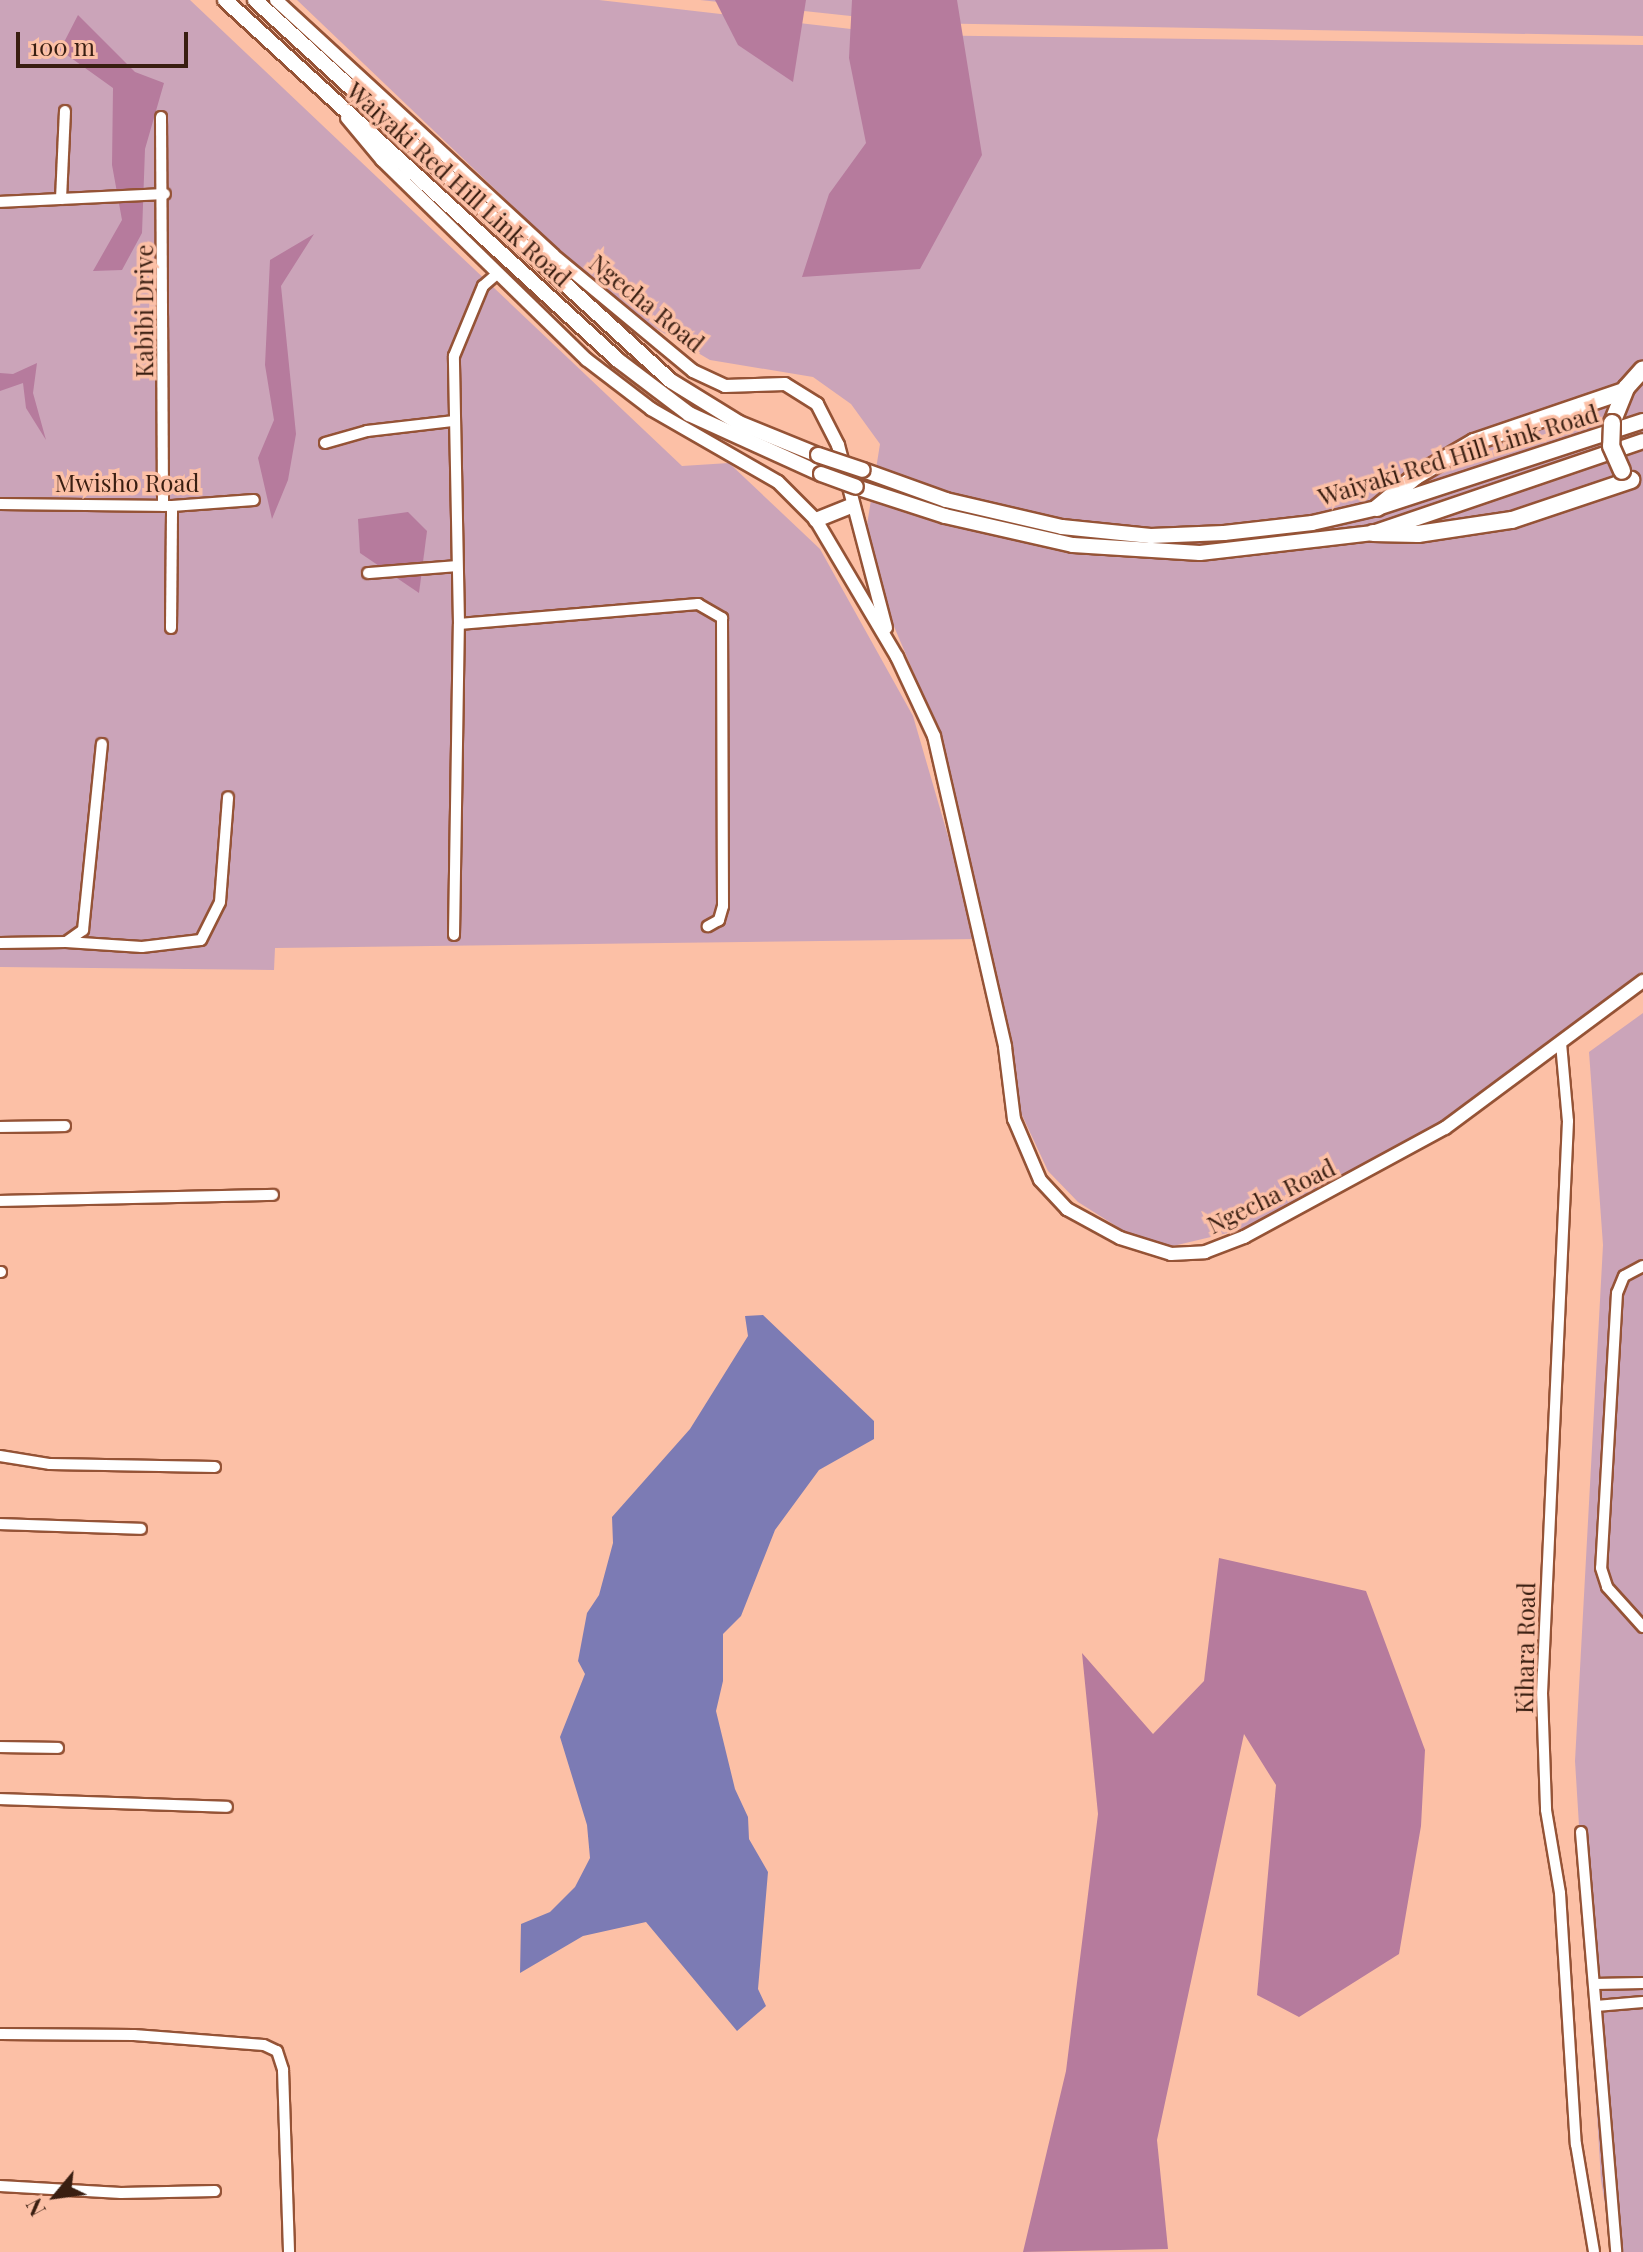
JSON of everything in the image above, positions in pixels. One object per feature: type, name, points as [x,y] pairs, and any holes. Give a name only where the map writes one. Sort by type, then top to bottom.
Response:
[{"type":"main road","name":"Waiyaki Red Hill Link Road","points":[[225,0],[667,398],[714,428],[821,474],[945,516],[1113,550],[1200,553],[1373,533],[1643,441]]},
{"type":"main road","name":"Waiyaki Red Hill Link Road","points":[[255,0],[381,107],[671,381],[739,423],[818,455],[1001,515],[1111,534],[1282,527],[1377,508],[1643,421]]},
{"type":"main road","points":[[1373,533],[1418,534],[1512,520],[1632,480],[1611,446],[1612,423],[1624,391],[1643,369]]},
{"type":"main road","points":[[1377,508],[1416,476],[1474,442],[1624,391]]},
{"type":"main road","points":[[816,520],[850,506]]},
{"type":"street","name":"Ngecha Road","points":[[276,0],[381,107],[693,371],[725,386],[768,382],[810,397],[833,429],[850,506],[897,657]]},
{"type":"street","name":"Ngecha Road","points":[[331,97],[382,160],[587,360],[636,398],[778,482],[816,520],[897,657],[923,708],[942,765],[1005,1047],[1021,1141],[1054,1196],[1094,1225],[1171,1254],[1218,1248],[1415,1147],[1643,981]]},
{"type":"street","points":[[61,199],[65,111]]},
{"type":"street","name":"Kabibi Drive","points":[[161,117],[165,194],[171,628]]},
{"type":"street","points":[[0,202],[165,194]]},
{"type":"street","points":[[454,935],[459,624],[454,421],[456,345],[483,286],[497,274]]},
{"type":"street","points":[[325,443],[367,431],[454,421]]},
{"type":"street","name":"Mwisho Road","points":[[0,504],[168,506],[254,500]]},
{"type":"street","points":[[368,573],[456,566]]},
{"type":"street","points":[[459,624],[698,604],[722,618],[723,906],[719,920],[708,926]]},
{"type":"street","points":[[66,942],[83,930],[102,744]]},
{"type":"street","points":[[0,943],[66,942],[142,947],[201,940],[220,902],[228,797]]},
{"type":"street","name":"Kihara Road","points":[[1561,1043],[1568,1121],[1542,1693],[1546,1810],[1560,1893],[1576,2144],[1594,2252]]},
{"type":"street","points":[[0,1127],[65,1126]]},
{"type":"street","points":[[0,1201],[273,1195]]},
{"type":"street","points":[[1643,1266],[1624,1276],[1616,1303],[1601,1568],[1607,1587],[1643,1627]]},
{"type":"street","points":[[0,1456],[50,1464],[215,1467]]},
{"type":"street","points":[[0,1524],[141,1529]]},
{"type":"street","points":[[0,1747],[58,1748]]},
{"type":"street","points":[[0,1799],[227,1807]]},
{"type":"street","points":[[1581,1832],[1616,2252]]},
{"type":"street","points":[[1594,1984],[1643,1983]]},
{"type":"street","points":[[1596,2006],[1643,2002]]},
{"type":"street","points":[[0,2034],[134,2035],[264,2045],[277,2051],[283,2070],[289,2252]]},
{"type":"street","points":[[0,2186],[121,2193],[215,2191]]},
{"type":"shaded area","points":[[0,0],[190,0],[682,466],[729,463],[820,549],[913,716],[978,939],[275,948],[274,970],[0,967]]},
{"type":"shaded area","points":[[297,0],[599,0],[903,35],[1643,45],[1643,972],[1413,1146],[1236,1231],[1173,1246],[1127,1233],[1078,1202],[1048,1171],[1021,1113],[941,737],[884,603],[866,531],[880,444],[851,404],[813,377],[710,360],[645,322],[585,275]]},
{"type":"shaded area","points":[[700,0],[1643,0],[1643,36],[916,23]]},
{"type":"shaded area","points":[[715,0],[806,0],[793,82],[738,45]]},
{"type":"shaded area","points":[[852,0],[957,0],[982,155],[920,269],[802,277],[829,194],[866,143],[849,58]]},
{"type":"shaded area","points":[[78,15],[135,72],[164,83],[145,149],[142,233],[122,270],[93,271],[122,220],[112,165],[113,88],[60,50]]},
{"type":"shaded area","points":[[314,234],[281,286],[296,434],[288,480],[272,519],[258,458],[274,420],[265,365],[270,260]]},
{"type":"shaded area","points":[[37,363],[33,393],[46,440],[26,408],[23,383],[0,391],[0,373],[13,374]]},
{"type":"shaded area","points":[[408,512],[427,531],[419,593],[360,553],[358,519]]},
{"type":"shaded area","points":[[1643,1013],[1643,2252],[1613,2252],[1601,2180],[1575,1761],[1603,1245],[1589,1052]]},
{"type":"shaded area","points":[[1219,1558],[1366,1591],[1425,1750],[1421,1826],[1399,1954],[1299,2017],[1257,1995],[1276,1785],[1244,1734],[1157,2140],[1168,2249],[1023,2252],[1066,2071],[1098,1814],[1082,1653],[1153,1734],[1204,1681]]},
{"type":"water","points":[[763,1315],[874,1421],[874,1439],[819,1470],[775,1530],[741,1616],[723,1634],[723,1681],[716,1711],[735,1789],[748,1817],[749,1839],[768,1872],[758,1989],[766,2006],[737,2031],[646,1922],[583,1936],[520,1973],[521,1924],[550,1912],[575,1887],[590,1858],[587,1825],[560,1737],[585,1674],[578,1661],[587,1613],[599,1595],[613,1543],[612,1517],[690,1429],[748,1336],[745,1316]]}]
